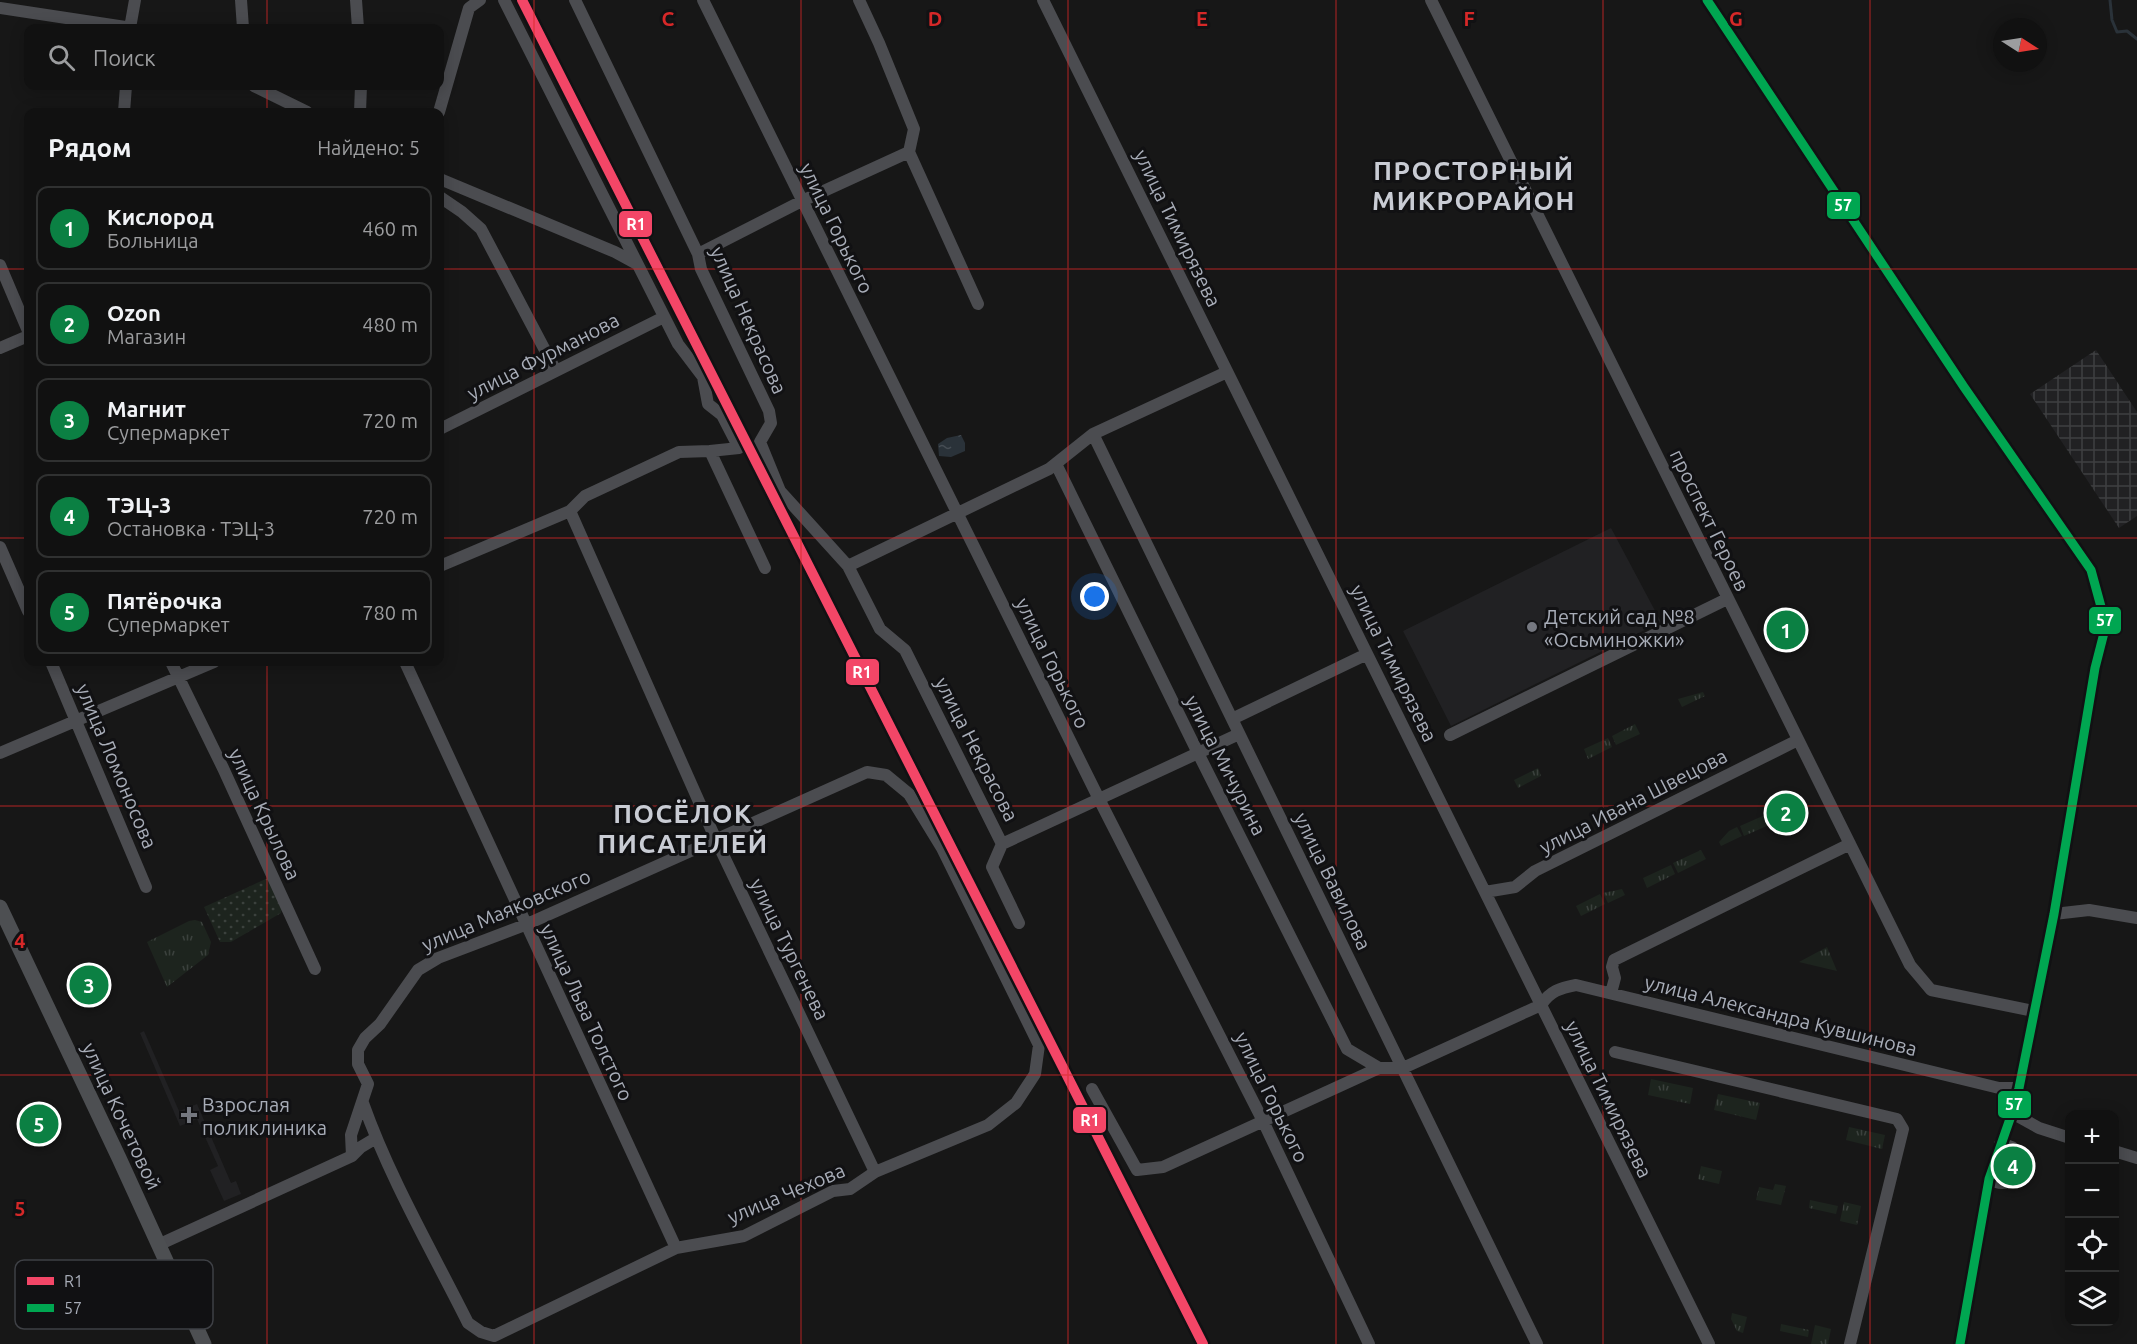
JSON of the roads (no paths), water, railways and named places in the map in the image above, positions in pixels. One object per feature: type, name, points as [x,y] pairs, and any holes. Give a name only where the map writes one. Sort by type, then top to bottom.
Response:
[{"type":"main road","name":"улица Кочетовой","points":[[0,907],[165,1260]]},
{"type":"main road","name":"улица Кочетовой","points":[[197,1329],[204,1344]]},
{"type":"street","points":[[132,24],[135,0]]},
{"type":"street","points":[[241,0],[243,24]]},
{"type":"street","points":[[356,0],[358,24]]},
{"type":"street","points":[[440,108],[469,8],[480,0]]},
{"type":"street","points":[[444,564],[570,511],[585,496],[679,452],[739,448],[722,415],[708,404],[703,377],[678,344],[504,0]]},
{"type":"street","name":"улица Некрасова","points":[[574,0],[698,254],[701,269],[769,411],[771,423],[760,442],[780,491],[848,566],[880,629],[905,650],[1002,844],[992,867],[1019,923]]},
{"type":"street","name":"улица Горького","points":[[703,0],[1099,800],[1263,1121],[1369,1344]]},
{"type":"street","points":[[859,0],[914,129],[909,152],[978,304]]},
{"type":"street","name":"улица Тимирязева","points":[[1043,0],[1709,1344]]},
{"type":"street","name":"проспект Героев","points":[[1431,0],[1910,965],[1931,990],[2034,1011]]},
{"type":"street","points":[[1707,0],[1964,387],[2091,570],[2106,625],[2095,668],[2054,914],[2019,1088],[1989,1179],[1960,1344]]},
{"type":"street","points":[[4,5],[109,24]]},
{"type":"street","points":[[124,108],[126,90]]},
{"type":"street","points":[[262,90],[299,108]]},
{"type":"street","points":[[360,108],[361,90]]},
{"type":"street","points":[[698,254],[802,201],[909,152]]},
{"type":"street","points":[[444,181],[615,252],[638,264]]},
{"type":"street","points":[[444,201],[462,212],[481,229],[556,371]]},
{"type":"street","points":[[0,265],[24,322]]},
{"type":"street","name":"улица Фурманова","points":[[444,427],[664,317]]},
{"type":"street","points":[[0,348],[24,338]]},
{"type":"street","points":[[848,566],[1049,469],[1093,434],[1227,372]]},
{"type":"street","name":"улица Вавилова","points":[[1093,434],[1537,1344]]},
{"type":"street","points":[[710,451],[765,568]]},
{"type":"street","name":"улица Мичурина","points":[[1056,464],[1347,1048],[1379,1068]]},
{"type":"street","name":"улица Тургенева","points":[[570,511],[716,840],[875,1172]]},
{"type":"street","points":[[0,547],[24,602]]},
{"type":"street","points":[[1450,735],[1727,599]]},
{"type":"street","points":[[1232,719],[1367,654]]},
{"type":"street","name":"улица Ломоносова","points":[[53,666],[146,887]]},
{"type":"street","name":"улица Крылова","points":[[173,666],[223,768],[315,969]]},
{"type":"street","points":[[0,753],[204,666]]},
{"type":"street","name":"улица Льва Толстого","points":[[407,666],[676,1248]]},
{"type":"street","points":[[1002,844],[1239,734]]},
{"type":"street","name":"улица Ивана Швецова","points":[[1485,892],[1515,887],[1535,872],[1798,740]]},
{"type":"street","name":"улица Маяковского","points":[[352,1156],[351,1135],[368,1084],[358,1064],[358,1050],[365,1038],[380,1024],[418,970],[438,958],[525,925],[867,772],[886,775],[909,794],[942,848],[1039,1045],[1035,1074]]},
{"type":"street","points":[[1611,993],[1615,978],[1612,968],[1614,960],[1850,844]]},
{"type":"street","points":[[2054,914],[2089,910],[2137,918]]},
{"type":"street","name":"улица Александра Кувшинова","points":[[1403,1068],[1541,1005],[1547,995],[1561,988],[1576,985],[1999,1088],[2019,1088]]},
{"type":"street","points":[[1615,1052],[1897,1119],[1903,1129],[1850,1344]]},
{"type":"street","points":[[1092,1089],[1137,1170],[1163,1167],[1379,1068],[1403,1068]]},
{"type":"street","name":"улица Чехова","points":[[376,1138],[468,1323],[481,1332],[494,1336],[676,1248],[744,1236],[833,1191],[850,1189],[875,1172],[988,1125],[1016,1103],[1035,1074]]},
{"type":"street","points":[[158,1245],[352,1156],[376,1138],[363,1103]]},
{"type":"street","points":[[2012,1113],[2040,1128],[2065,1136]]},
{"type":"street","points":[[1989,1179],[1995,1182],[2008,1182],[2014,1179],[2021,1169],[2020,1156],[2017,1151],[2007,1144],[2000,1144]]},
{"type":"street","points":[[2119,1152],[2137,1158]]},
{"type":"water","points":[[961,435],[965,443],[965,451],[951,457],[939,456],[938,444],[947,438]]},
{"type":"waterway","points":[[2110,0],[2112,20],[2117,32],[2127,31],[2137,39]]},
{"type":"place","name":"Детский сад №8 «Осьминожки»","points":[[1532,627]]},
{"type":"place","name":"Кислород","points":[[1786,630]]},
{"type":"place","name":"Ozon","points":[[1786,813]]},
{"type":"place","name":"Магнит","points":[[89,985]]},
{"type":"place","name":"Взрослая поликлиника","points":[[189,1115]]},
{"type":"place","name":"Пятёрочка","points":[[39,1124]]},
{"type":"place","name":"ТЭЦ-3","points":[[2013,1166]]},
{"type":"district","name":"ПРОСТОРНЫЙ МИКРОРАЙОН","points":[[1474,185]]},
{"type":"district","name":"ПОСЁЛОК ПИСАТЕЛЕЙ","points":[[683,828]]}]
